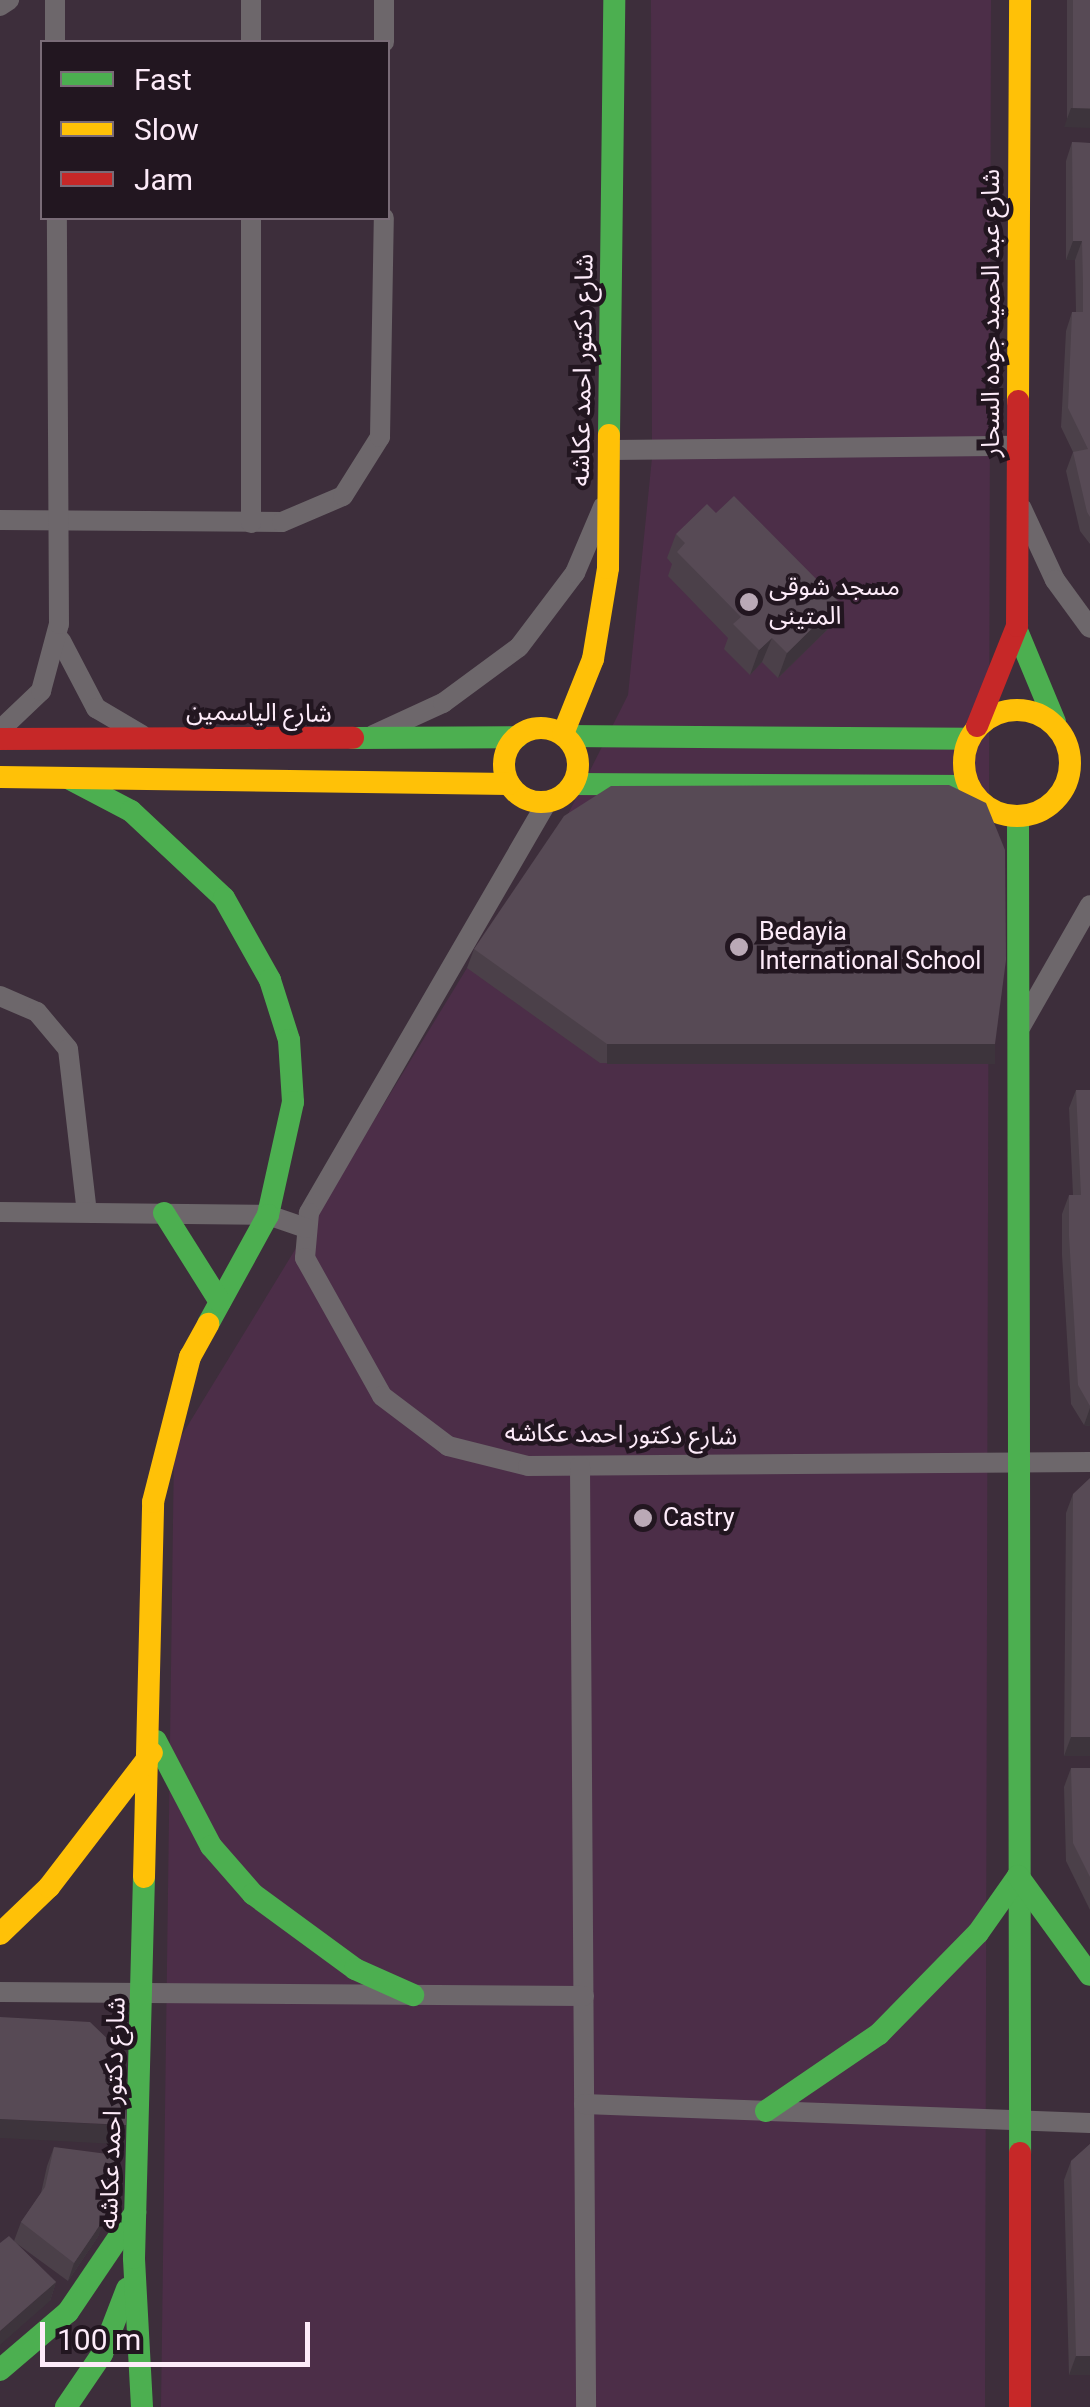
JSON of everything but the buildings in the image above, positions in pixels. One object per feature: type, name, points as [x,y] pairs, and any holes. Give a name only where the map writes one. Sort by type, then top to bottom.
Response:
[{"type":"street","points":[[0,6],[9,0]]},
{"type":"street","points":[[55,0],[55,40]]},
{"type":"street","points":[[252,0],[252,40]]},
{"type":"street","points":[[384,0],[384,40]]},
{"type":"street","name":"شارع دكتور احمد عكاشه","points":[[564,735],[604,614],[611,450],[614,0]]},
{"type":"street","name":"شارع عبد الحميد جوده السحار","points":[[973,733],[1017,626],[1020,0]]},
{"type":"street","points":[[0,730],[41,691],[59,624],[57,220]]},
{"type":"street","points":[[251,220],[251,523]]},
{"type":"street","points":[[0,520],[251,523],[324,509],[371,460],[383,412],[384,220]]},
{"type":"street","points":[[611,450],[1017,446]]},
{"type":"street","points":[[358,742],[444,703],[519,647],[575,573],[609,486]]},
{"type":"street","points":[[1018,496],[1054,580],[1090,628]]},
{"type":"street","points":[[59,624],[76,684],[96,708],[152,740]]},
{"type":"street","name":"شارع عبد الحميد جوده السحار","points":[[1017,626],[1063,735]]},
{"type":"street","points":[[509,784],[505,754],[516,736],[544,728],[564,735],[973,733],[1019,709],[1063,735],[1090,740]]},
{"type":"street","points":[[973,733],[969,786],[984,805],[1018,816],[1062,792],[1090,791]]},
{"type":"street","points":[[564,735],[577,754],[574,784]]},
{"type":"street","points":[[1062,792],[1063,735]]},
{"type":"street","name":"شارع الياسمين","points":[[0,739],[358,742],[516,736]]},
{"type":"street","points":[[0,777],[509,784],[547,802],[574,784],[969,786]]},
{"type":"street","name":"شارع دكتور احمد عكاشه","points":[[68,778],[181,851],[224,898],[270,980],[289,1040],[293,1102],[268,1214],[184,1372],[155,1492],[152,1743],[134,2258],[142,2407]]},
{"type":"street","name":"شارع دكتور احمد عكاشه","points":[[547,802],[322,1180],[306,1228],[305,1258],[357,1364],[413,1424],[487,1460],[580,1466],[1090,1462]]},
{"type":"street","points":[[1018,816],[1020,2407]]},
{"type":"street","points":[[1018,1033],[1090,905]]},
{"type":"street","points":[[0,996],[35,1010],[68,1049],[87,1212]]},
{"type":"street","points":[[0,1212],[268,1214],[306,1228]]},
{"type":"street","points":[[164,1213],[220,1302]]},
{"type":"street","points":[[580,1466],[586,2407]]},
{"type":"street","points":[[0,1934],[49,1887],[152,1743],[211,1846],[253,1894],[355,1970],[414,1995]]},
{"type":"street","points":[[1018,1876],[1090,1975]]},
{"type":"street","points":[[766,2110],[823,2078],[931,1986],[1018,1876]]},
{"type":"street","points":[[0,1992],[584,1996]]},
{"type":"street","points":[[584,2104],[1090,2123]]},
{"type":"street","points":[[0,2370],[68,2312],[138,2208]]},
{"type":"street","name":"شارع دكتور احمد عكاشه","points":[[66,2407],[102,2354],[134,2258]]},
{"type":"shaded area","points":[[651,0],[991,0],[985,2407],[161,2407],[174,1448],[467,968],[546,858],[628,695],[652,458]]},
{"type":"traffic: fast","points":[[609,435],[614,0]]},
{"type":"traffic: fast","points":[[1018,633],[1055,722]]},
{"type":"traffic: fast","points":[[565,736],[969,739]]},
{"type":"traffic: fast","points":[[353,738],[517,737]]},
{"type":"traffic: fast","points":[[68,778],[131,811],[224,898],[270,980],[289,1040],[293,1102],[268,1215],[208,1324]]},
{"type":"traffic: fast","points":[[573,784],[969,786]]},
{"type":"traffic: fast","points":[[1018,816],[1020,2153]]},
{"type":"traffic: fast","points":[[164,1213],[220,1302]]},
{"type":"traffic: fast","points":[[156,1741],[211,1846],[253,1894],[355,1969],[413,1995]]},
{"type":"traffic: fast","points":[[766,2111],[879,2034],[978,1933],[1018,1876],[1090,1975]]},
{"type":"traffic: fast","points":[[142,2407],[134,2258],[144,1877]]},
{"type":"traffic: fast","points":[[0,2370],[68,2312],[135,2213]]},
{"type":"traffic: fast","points":[[66,2407],[102,2354],[127,2289]]},
{"type":"traffic: slow","points":[[1018,401],[1020,0]]},
{"type":"traffic: slow","points":[[563,734],[593,659],[608,568],[609,435]]},
{"type":"traffic: slow","points":[[1017,710],[1037,714],[1055,725],[1066,743],[1070,763],[1066,783],[1055,801],[1037,812],[1017,816],[997,812],[979,801],[968,783],[964,763],[968,743],[979,725],[997,714],[1017,710]]},
{"type":"traffic: slow","points":[[541,728],[567,739],[578,765],[567,791],[541,802],[515,791],[504,765],[515,739],[541,728]]},
{"type":"traffic: slow","points":[[0,777],[509,784]]},
{"type":"traffic: slow","points":[[144,1877],[153,1502],[190,1357],[208,1324]]},
{"type":"traffic: slow","points":[[0,1934],[49,1887],[152,1753]]},
{"type":"traffic: jam","points":[[977,726],[1017,626],[1018,401]]},
{"type":"traffic: jam","points":[[0,739],[353,738]]},
{"type":"traffic: jam","points":[[1020,2153],[1020,2407]]},
{"type":"place","name":"مسجد شوقى المتينى","points":[[749,602]]},
{"type":"place","name":"Bedayia International School","points":[[739,947]]},
{"type":"place","name":"Castry","points":[[643,1518]]}]
